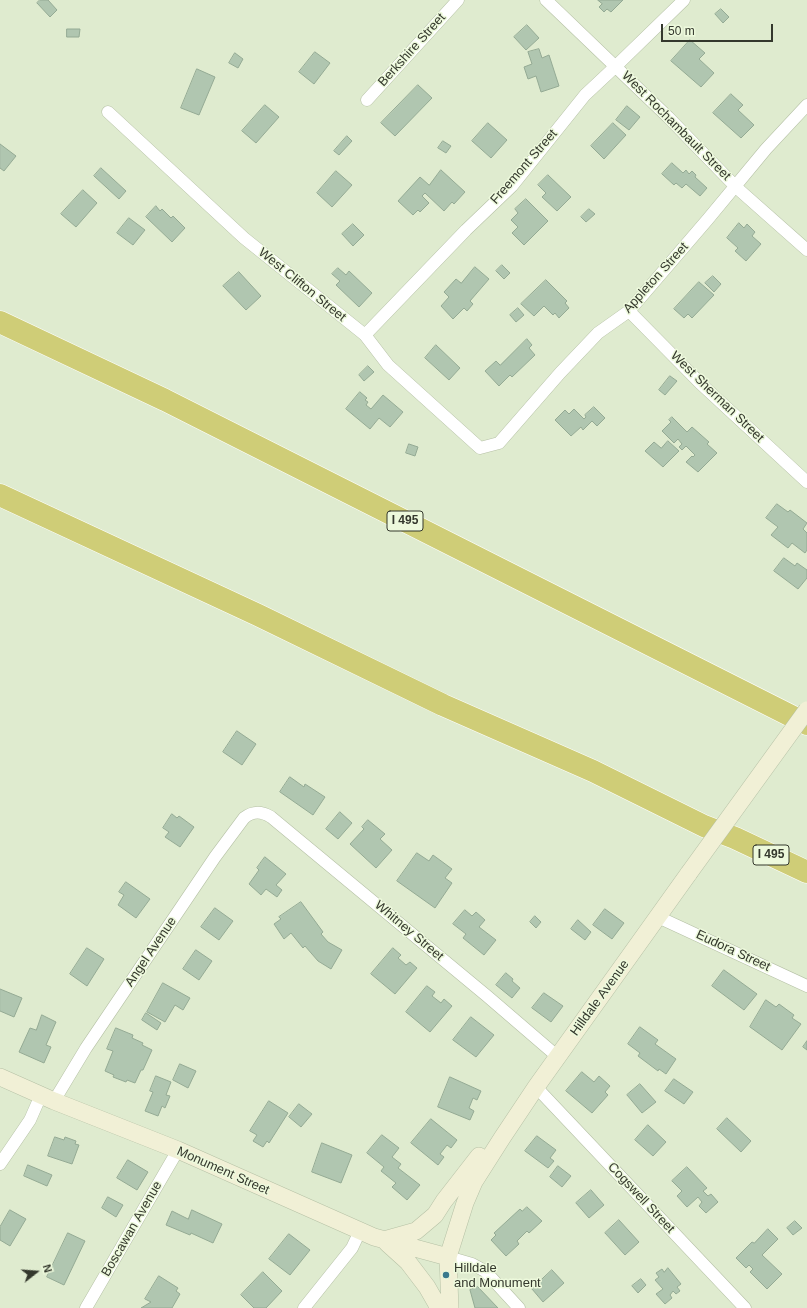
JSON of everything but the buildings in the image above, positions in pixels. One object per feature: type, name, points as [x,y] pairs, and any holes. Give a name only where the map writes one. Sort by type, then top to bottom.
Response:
[{"type":"highway","name":"I 495","points":[[0,322],[165,400],[807,724]]},
{"type":"highway","name":"I 495","points":[[0,495],[258,615],[443,705],[593,771],[704,826],[735,838],[807,872]]},
{"type":"main road","name":"Hilldale Avenue","points":[[450,1308],[448,1257],[465,1202],[474,1182],[536,1087],[807,710]]},
{"type":"main road","name":"Monument Street","points":[[0,1077],[48,1098],[178,1150],[360,1231],[384,1240],[448,1257]]},
{"type":"main road","points":[[384,1240],[416,1231],[422,1227],[435,1215],[482,1152],[502,1138]]},
{"type":"main road","points":[[384,1240],[408,1262],[427,1287],[439,1308]]},
{"type":"street","name":"Berkshire Street","points":[[367,100],[458,0]]},
{"type":"street","name":"West Rochambault Street","points":[[546,0],[668,116],[736,186],[807,250]]},
{"type":"street","name":"Freemont Street","points":[[365,335],[466,230],[512,186],[585,95],[684,0]]},
{"type":"street","name":"Appleton Street","points":[[499,444],[560,372],[598,333],[629,311],[766,149],[807,104]]},
{"type":"street","name":"West Clifton Street","points":[[108,112],[244,238],[365,335],[388,365],[480,448],[499,444]]},
{"type":"street","name":"West Sherman Street","points":[[629,311],[700,383],[807,482]]},
{"type":"street","name":"Whitney Street","points":[[256,812],[263,812],[271,816],[558,1057]]},
{"type":"street","name":"Angel Avenue","points":[[0,1164],[30,1120],[86,1048],[215,857],[244,818],[256,812]]},
{"type":"street","name":"Eudora Street","points":[[658,917],[807,986]]},
{"type":"street","name":"Cogswell Street","points":[[536,1087],[745,1308]]},
{"type":"street","name":"Boscawan Avenue","points":[[86,1308],[178,1150]]},
{"type":"street","points":[[304,1308],[352,1248],[360,1231]]},
{"type":"street","points":[[448,1257],[472,1264],[485,1271],[519,1308]]},
{"type":"place","name":"Hilldale and Monument","points":[[446,1275]]}]
